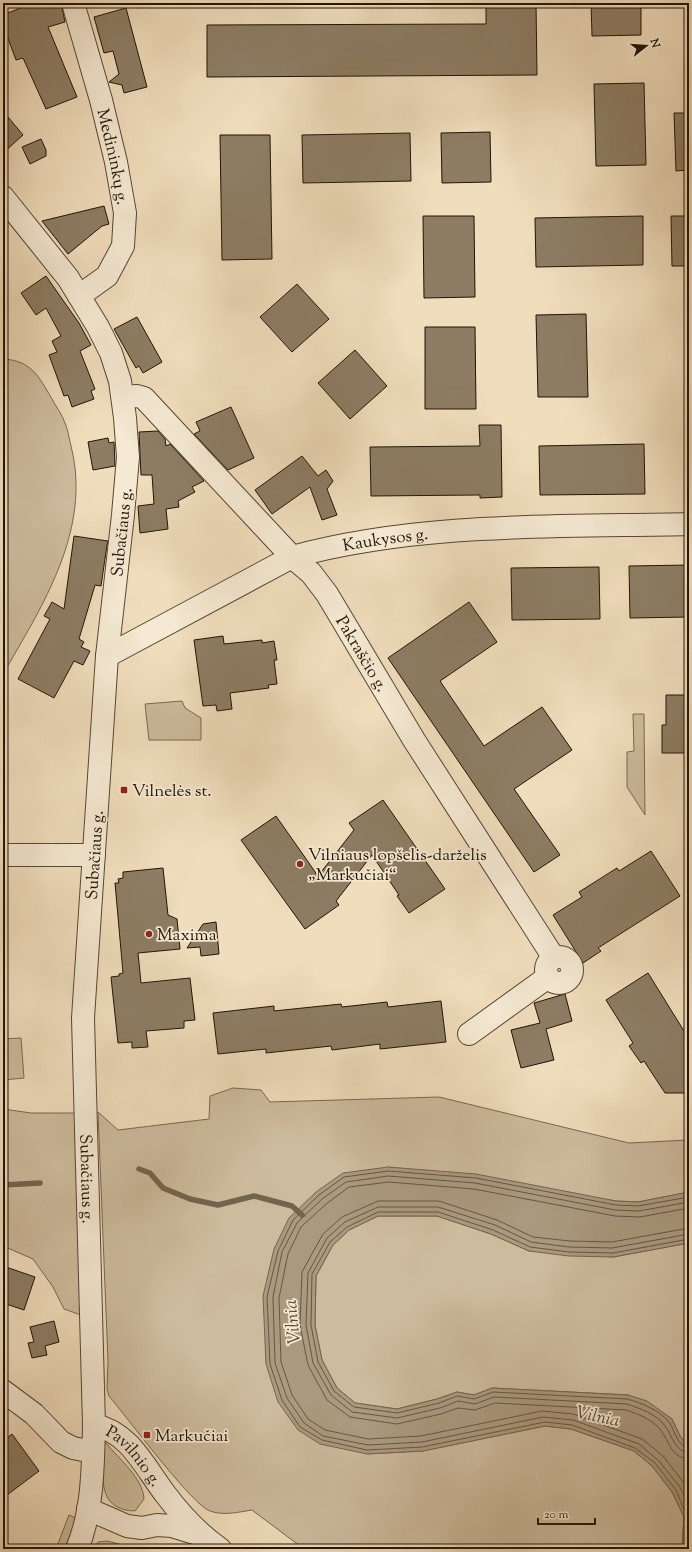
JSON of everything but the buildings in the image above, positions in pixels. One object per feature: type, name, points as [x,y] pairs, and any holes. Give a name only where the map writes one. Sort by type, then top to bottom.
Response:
[{"type":"street","name":"Medininkų g.","points":[[73,3],[101,100],[116,162],[125,213],[123,246],[107,276],[79,296]]},
{"type":"street","name":"Subačiaus g.","points":[[3,197],[36,236],[79,296],[98,327],[111,353],[123,397],[128,457],[107,656],[83,1018],[94,1425],[88,1509],[77,1549]]},
{"type":"street","name":"Pakraščio g.","points":[[123,397],[137,396],[144,398],[292,557],[311,573],[327,594],[551,968],[469,1034]]},
{"type":"street","name":"Kaukysos g.","points":[[107,656],[292,557],[353,542],[488,529],[689,524]]},
{"type":"street","points":[[3,854],[94,855]]},
{"type":"street","points":[[3,1391],[34,1414],[61,1442],[72,1448],[93,1452]]},
{"type":"street","name":"Pavilnio g.","points":[[94,1425],[105,1427],[118,1434],[134,1451],[166,1496],[201,1535],[220,1549]]},
{"type":"street","name":"Pavilnio g.","points":[[157,1525],[164,1513],[166,1496]]},
{"type":"street","name":"Pavilnio g.","points":[[88,1509],[127,1526],[142,1528],[157,1525],[184,1529],[201,1535]]},
{"type":"shaded area","points":[[4,359],[14,360],[28,367],[43,384],[64,420],[71,446],[76,477],[75,507],[69,536],[60,565],[48,593],[3,674]]},
{"type":"shaded area","points":[[182,701],[185,708],[201,718],[201,740],[149,740],[145,704]]},
{"type":"shaded area","points":[[633,714],[644,714],[645,815],[627,787],[627,752],[634,751]]},
{"type":"shaded area","points":[[21,1038],[24,1078],[3,1080],[3,1039]]},
{"type":"shaded area","points":[[233,1088],[261,1090],[270,1102],[439,1097],[629,1143],[689,1140],[689,1192],[638,1202],[616,1201],[388,1167],[263,1296],[367,1454],[423,1451],[545,1426],[571,1429],[634,1451],[652,1466],[672,1492],[684,1517],[682,1549],[304,1549],[252,1510],[231,1513],[210,1511],[201,1505],[189,1493],[159,1459],[109,1396],[107,1389],[108,1361],[98,1112],[118,1130],[209,1119],[210,1096]]},
{"type":"shaded area","points":[[3,1109],[31,1113],[75,1113],[81,1315],[64,1309],[53,1287],[33,1259],[3,1246]]},
{"type":"shaded area","points":[[378,1216],[437,1216],[491,1234],[529,1251],[613,1257],[689,1243],[689,1446],[680,1436],[672,1419],[628,1395],[492,1388],[474,1395],[457,1392],[437,1399],[397,1409],[355,1403],[337,1388],[322,1360],[315,1325],[316,1276],[333,1245],[349,1230]]},
{"type":"shaded area","points":[[104,1443],[106,1443],[135,1476],[143,1491],[144,1499],[135,1511],[117,1507],[107,1497],[103,1482],[102,1451]]},
{"type":"shaded area","points":[[69,1515],[76,1518],[65,1549],[56,1549]]},
{"type":"shaded area","points":[[107,1541],[119,1544],[124,1549],[92,1549],[98,1542]]},
{"type":"water","name":"Vilnia","points":[[388,1167],[476,1174],[616,1201],[638,1202],[689,1192],[689,1243],[613,1257],[569,1256],[529,1251],[491,1234],[437,1216],[378,1216],[349,1230],[333,1245],[316,1276],[315,1325],[322,1360],[337,1388],[355,1403],[397,1409],[437,1399],[457,1392],[474,1395],[492,1388],[628,1395],[647,1401],[672,1419],[680,1436],[689,1446],[689,1549],[682,1549],[684,1517],[672,1492],[652,1466],[634,1451],[571,1429],[545,1426],[423,1451],[367,1454],[320,1444],[298,1430],[278,1402],[266,1364],[263,1296],[274,1249],[289,1218],[316,1192],[343,1173]]},
{"type":"waterway","points":[[139,1169],[150,1173],[163,1188],[190,1199],[218,1205],[254,1196],[292,1206],[302,1215]]},
{"type":"waterway","points":[[3,1185],[40,1183]]},
{"type":"place","name":"Vilnelės st.","points":[[124,790]]},
{"type":"place","name":"Vilniaus lopšelis-darželis „Markučiai“","points":[[300,864]]},
{"type":"place","name":"Maxima","points":[[149,934]]},
{"type":"place","name":"Markučiai","points":[[147,1435]]}]
